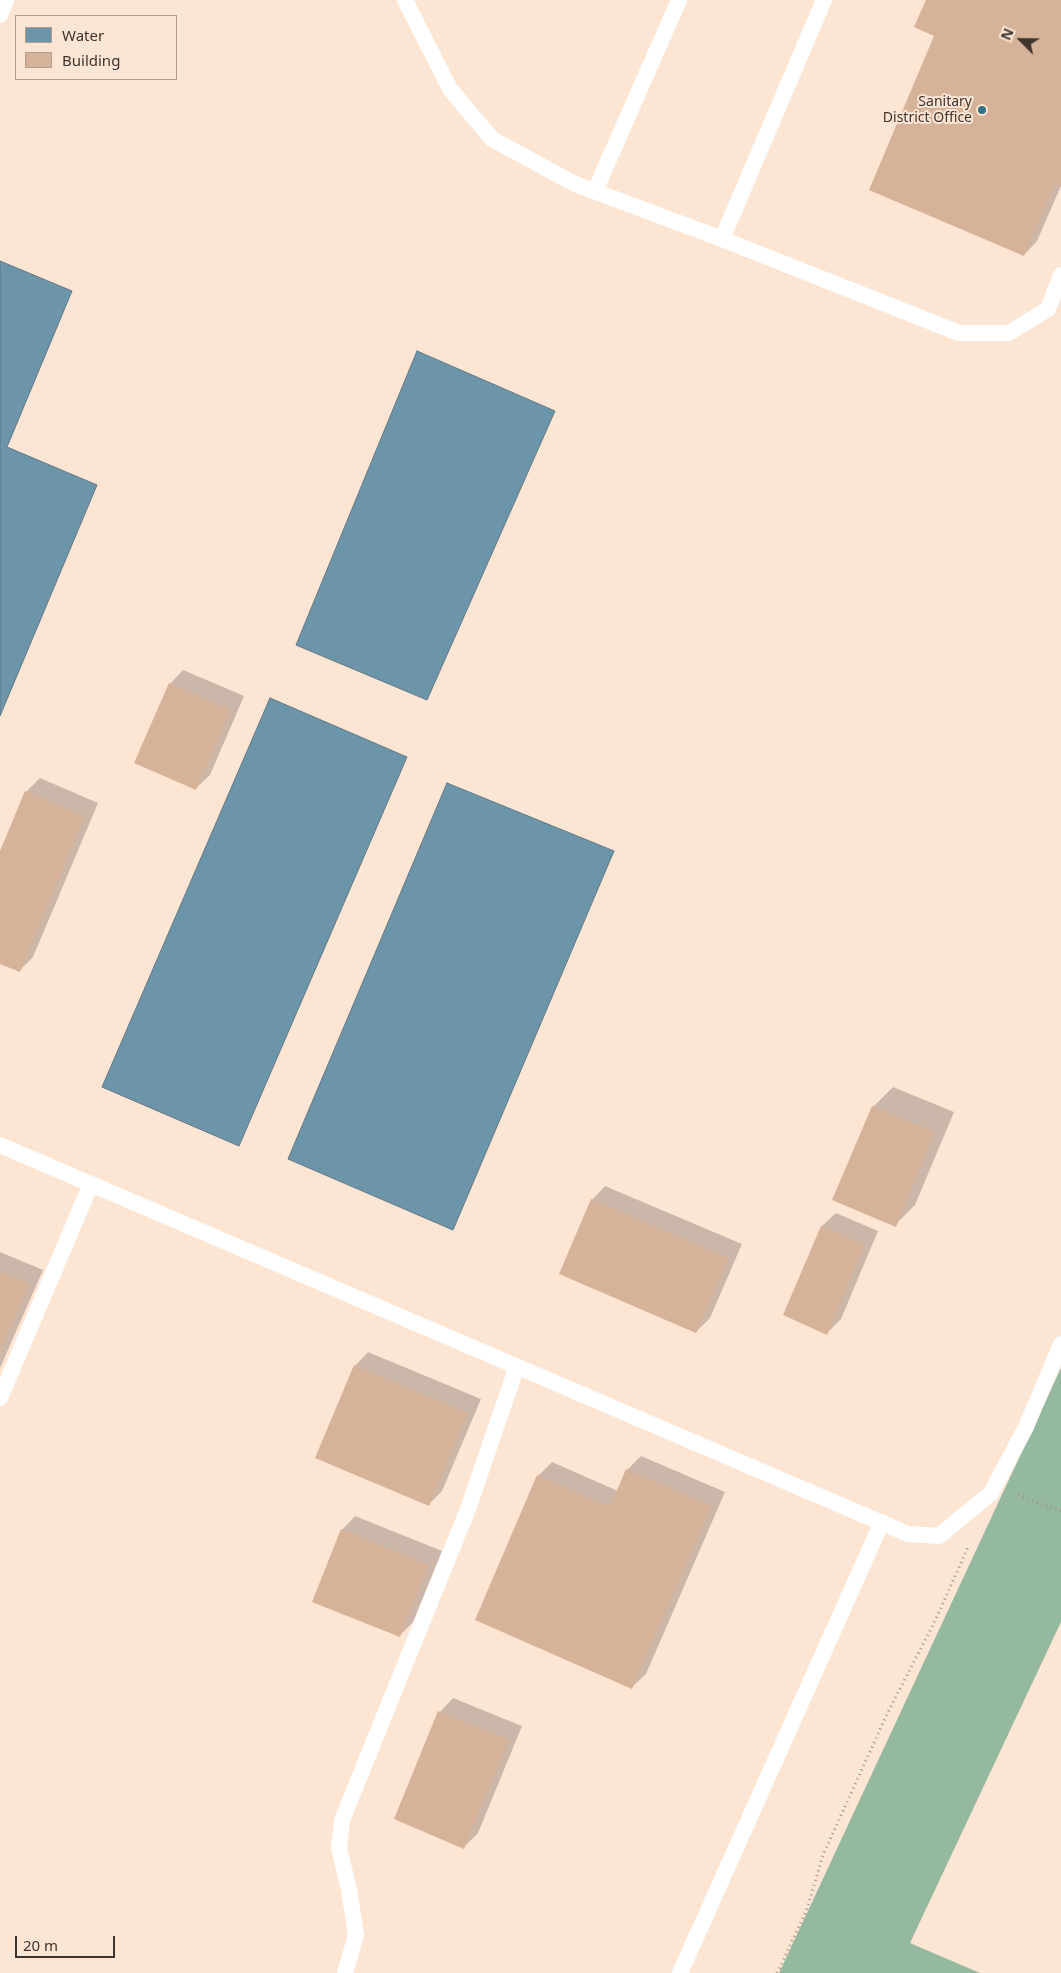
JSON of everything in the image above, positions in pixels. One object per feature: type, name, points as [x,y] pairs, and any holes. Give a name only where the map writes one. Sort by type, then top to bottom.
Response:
[{"type":"lane","points":[[0,15],[6,0]]},
{"type":"lane","points":[[405,0],[450,89],[492,139],[575,184],[722,239],[959,333],[1009,333],[1048,309],[1061,275]]},
{"type":"lane","points":[[595,191],[679,0]]},
{"type":"lane","points":[[722,239],[824,0]]},
{"type":"lane","points":[[0,1145],[908,1534],[939,1536],[991,1493],[1026,1427],[1061,1344]]},
{"type":"lane","points":[[0,1398],[91,1184]]},
{"type":"lane","points":[[345,1973],[356,1935],[349,1890],[339,1848],[342,1820],[468,1509],[517,1366]]},
{"type":"lane","points":[[680,1973],[882,1522]]},
{"type":"path","points":[[991,1493],[1019,1495],[1061,1511]]},
{"type":"path","points":[[777,1973],[806,1912],[827,1847],[888,1712],[935,1621],[972,1539]]},
{"type":"green space","points":[[1061,1368],[1061,1622],[910,1943],[980,1973],[779,1973]]},
{"type":"water","points":[[0,261],[72,291],[7,447],[97,485],[0,716]]},
{"type":"water","points":[[417,351],[555,411],[427,700],[296,645]]},
{"type":"water","points":[[270,698],[407,757],[239,1146],[102,1087]]},
{"type":"water","points":[[447,783],[614,851],[453,1230],[288,1159]]},
{"type":"building","name":"Sanitary District Office","points":[[926,0],[1061,0],[1061,186],[1055,184],[1024,256],[869,190],[934,36],[914,27]]},
{"type":"building","points":[[169,683],[231,710],[196,790],[134,763]]},
{"type":"building","points":[[25,791],[85,816],[20,972],[0,964],[0,851]]},
{"type":"building","points":[[872,1106],[935,1132],[896,1227],[832,1200]]},
{"type":"building","points":[[591,1199],[729,1258],[696,1333],[559,1274]]},
{"type":"building","points":[[821,1226],[865,1245],[827,1335],[783,1315]]},
{"type":"building","points":[[0,1271],[30,1284],[0,1352]]},
{"type":"building","points":[[354,1365],[468,1413],[429,1506],[315,1458]]},
{"type":"building","points":[[626,1469],[712,1506],[632,1689],[475,1620],[537,1475],[610,1507]]},
{"type":"building","points":[[341,1529],[429,1565],[400,1637],[312,1602]]},
{"type":"building","points":[[438,1711],[509,1740],[464,1849],[394,1819]]},
{"type":"place","name":"Sanitary District Office","points":[[982,110]]}]
